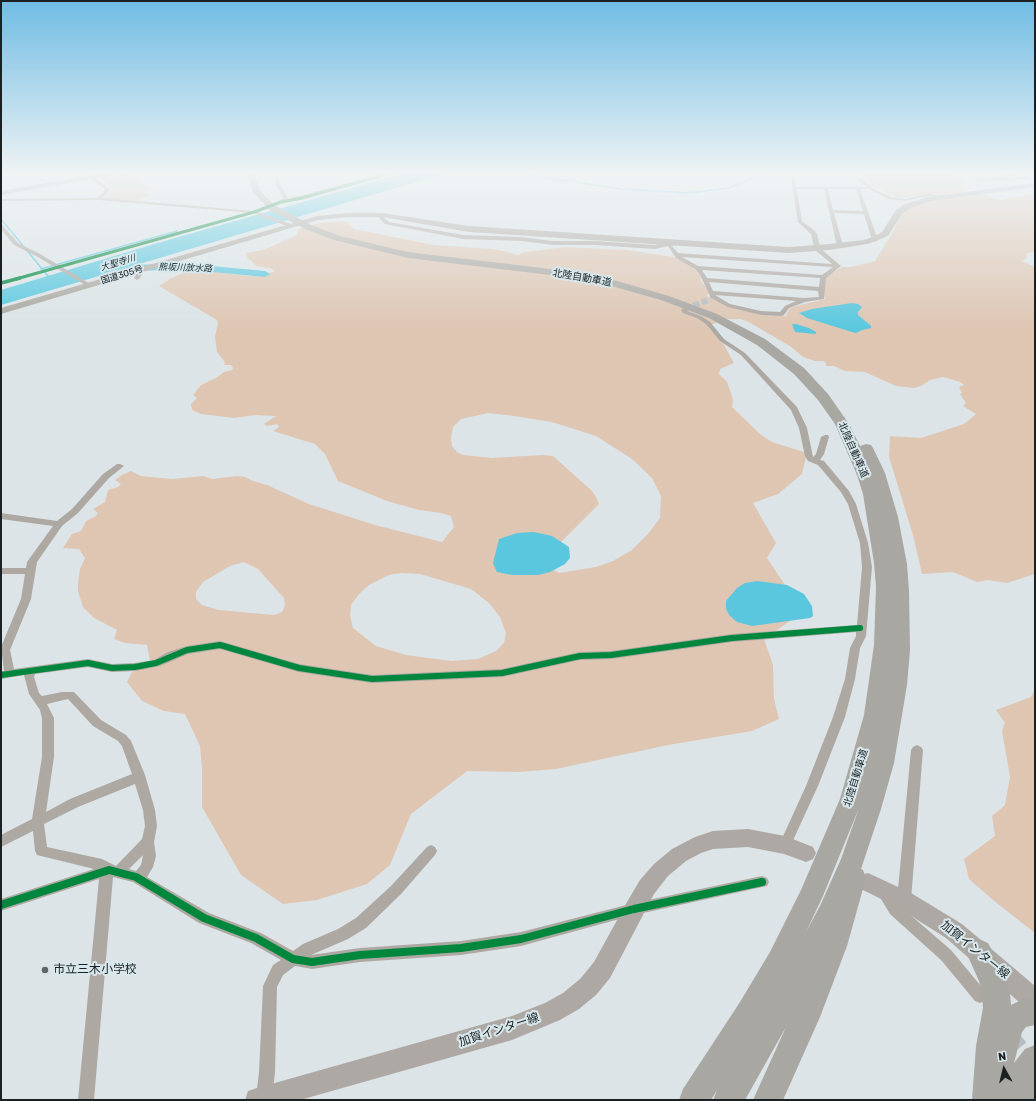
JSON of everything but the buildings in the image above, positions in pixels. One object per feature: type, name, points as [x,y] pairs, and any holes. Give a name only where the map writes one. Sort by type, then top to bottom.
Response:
[{"type":"highway","name":"国道305号","points":[[1,311],[89,285],[138,273],[157,265],[286,225]]},
{"type":"highway","name":"国道305号","points":[[442,225],[489,234],[679,243],[783,250],[817,249],[875,240]]},
{"type":"highway","points":[[875,240],[885,234],[890,225]]},
{"type":"highway","name":"北陸自動車道","points":[[311,226],[357,240],[412,252],[576,272],[613,279],[666,293],[719,313],[753,330],[784,349],[821,382],[841,404],[854,424],[877,473],[890,517],[898,564],[901,620],[897,684],[883,763],[870,810],[853,859],[800,973],[772,1026],[728,1100]]},
{"type":"highway","name":"北陸自動車道","points":[[311,226],[337,238],[388,251],[429,258],[588,278],[637,289],[681,303],[730,324],[774,351],[812,383],[842,424],[850,440],[865,475],[880,539],[885,594],[884,645],[874,715],[851,799],[833,846],[805,909],[779,961],[750,1012],[694,1100]]},
{"type":"highway","points":[[768,1100],[810,1007],[834,946],[852,885],[870,810]]},
{"type":"highway","points":[[979,952],[992,978],[996,994],[997,1008],[990,1046],[987,1100]]},
{"type":"highway","points":[[990,1100],[1010,1025],[1016,1017],[1026,1012],[1035,1011]]},
{"type":"highway","points":[[686,1100],[721,1049],[750,1012]]},
{"type":"highway","points":[[1016,1100],[1022,1077],[1035,1059]]},
{"type":"highway","points":[[1028,1100],[1035,1090]]},
{"type":"main road","name":"加賀インター線","points":[[261,1099],[512,1028],[552,1012],[571,1001],[588,987],[602,970],[647,887],[661,870],[679,855],[695,846],[713,840],[729,838],[766,840],[806,853]]},
{"type":"main road","name":"加賀インター線","points":[[875,885],[904,900],[954,931],[1035,1001]]},
{"type":"street","points":[[805,225],[813,232],[817,249],[838,266]]},
{"type":"street","points":[[835,225],[840,246]]},
{"type":"street","points":[[870,225],[875,240]]},
{"type":"street","points":[[1,226],[16,244],[89,285]]},
{"type":"street","points":[[489,234],[562,244],[655,247],[670,246],[679,243]]},
{"type":"street","points":[[670,246],[675,254],[698,268],[823,277],[838,266]]},
{"type":"street","points":[[760,249],[760,284],[762,296]]},
{"type":"street","points":[[675,254],[838,266]]},
{"type":"street","points":[[698,268],[712,297],[728,305],[761,313],[779,315],[785,312],[787,307],[804,300]]},
{"type":"street","points":[[712,297],[762,296],[804,300],[822,298],[821,289],[823,277]]},
{"type":"street","points":[[705,280],[821,289]]},
{"type":"street","points":[[685,309],[684,311],[701,319],[722,340],[744,354],[790,404],[799,418],[810,456],[821,462],[844,491],[852,504],[864,543],[867,567],[860,628],[861,636],[856,648],[850,679],[839,718],[812,786],[785,845]]},
{"type":"street","points":[[815,460],[820,454],[825,438]]},
{"type":"street","points":[[120,466],[106,476],[75,511],[59,524],[32,562],[26,600],[5,650],[6,674],[88,663],[112,668],[134,667],[156,663],[187,650],[220,645],[299,668],[330,674],[385,680],[502,673],[580,656],[611,655],[732,638],[860,628]]},
{"type":"street","points":[[1,516],[59,524]]},
{"type":"street","points":[[1,571],[30,571]]},
{"type":"street","points":[[30,671],[29,677],[34,694],[45,709],[48,718],[48,757],[38,822],[41,851],[102,866],[140,878],[204,918],[256,938],[293,959],[312,962],[360,956],[461,948],[522,939],[634,909],[762,882]]},
{"type":"street","points":[[40,701],[70,695],[97,723],[122,738],[127,744],[149,810],[151,826],[148,842],[150,856],[147,867],[140,878]]},
{"type":"street","points":[[904,900],[917,750]]},
{"type":"street","points":[[1,841],[74,803],[134,779],[138,775]]},
{"type":"street","points":[[86,1100],[106,878],[148,842]]},
{"type":"street","points":[[261,1099],[267,1073],[270,986],[278,970],[308,949],[343,934],[361,923],[396,890],[431,851]]},
{"type":"street","points":[[1,905],[114,871]]},
{"type":"street","points":[[875,885],[895,910],[946,955],[980,996]]},
{"type":"shaded area","points":[[312,225],[350,225],[354,229],[434,245],[492,249],[517,255],[525,252],[566,247],[628,250],[674,257],[692,267],[700,275],[701,281],[709,292],[707,296],[730,307],[762,315],[786,316],[789,309],[792,307],[825,299],[825,277],[842,267],[852,267],[875,261],[896,225],[1035,225],[1035,251],[1026,254],[1027,257],[1022,261],[1035,267],[1035,574],[1007,583],[988,580],[977,582],[953,572],[922,574],[913,535],[889,457],[890,436],[921,438],[964,424],[976,414],[963,406],[966,403],[960,394],[962,393],[959,387],[964,385],[960,382],[944,377],[930,380],[921,386],[914,388],[896,386],[865,372],[845,371],[834,366],[826,366],[826,363],[823,361],[815,361],[803,357],[790,346],[747,321],[740,319],[727,319],[713,324],[708,327],[724,345],[734,363],[720,369],[719,374],[727,382],[733,399],[732,407],[761,435],[772,442],[804,452],[806,457],[802,474],[778,494],[753,503],[776,543],[767,558],[803,612],[764,639],[773,665],[774,699],[779,719],[752,731],[668,745],[556,769],[518,772],[467,771],[411,814],[390,865],[367,884],[317,900],[283,904],[241,875],[202,807],[202,769],[200,746],[185,714],[164,711],[142,701],[127,682],[132,672],[151,666],[147,645],[125,643],[114,639],[117,630],[94,618],[83,607],[78,591],[78,582],[80,569],[85,558],[79,549],[63,548],[72,534],[81,531],[86,521],[96,516],[98,513],[93,509],[105,502],[108,490],[118,487],[121,484],[115,480],[131,471],[141,476],[172,479],[203,476],[212,479],[237,476],[245,477],[309,504],[375,525],[442,542],[454,527],[451,516],[419,510],[387,501],[338,481],[325,454],[315,444],[273,431],[279,427],[277,424],[267,426],[264,424],[276,416],[255,415],[234,418],[201,414],[192,410],[191,404],[197,398],[193,395],[201,385],[216,378],[224,372],[232,370],[233,368],[231,365],[224,365],[224,361],[217,352],[215,337],[218,323],[217,320],[159,286],[171,278],[181,274],[184,270],[198,270],[250,276],[274,272],[273,269],[256,266],[247,257],[246,253],[263,250],[297,235],[299,229]],"holes":[[[488,413],[552,422],[596,436],[632,459],[652,478],[661,496],[660,518],[648,534],[632,550],[613,561],[596,567],[559,573],[550,568],[554,549],[599,504],[592,491],[553,456],[542,455],[492,458],[463,455],[457,452],[452,446],[451,437],[453,427],[461,419]],[[244,562],[258,569],[284,598],[285,605],[282,612],[274,615],[219,610],[202,605],[196,599],[196,592],[203,582],[230,566]],[[401,573],[420,574],[471,589],[489,603],[500,617],[506,633],[504,643],[496,651],[478,659],[451,661],[406,655],[376,646],[353,628],[350,615],[351,605],[359,594],[369,585],[389,575]]]},
{"type":"shaded area","points":[[1035,690],[1035,933],[969,879],[964,859],[995,836],[992,816],[1005,805],[1010,777],[1002,731],[1005,723],[996,710],[1031,697]]},
{"type":"water","name":"大聖寺川","points":[[220,225],[270,225],[1,305],[1,290]]},
{"type":"water","points":[[852,303],[858,304],[862,307],[858,312],[858,315],[871,326],[871,328],[856,333],[807,318],[799,313],[812,309]]},
{"type":"water","points":[[792,324],[809,328],[816,332],[816,334],[795,332]]},
{"type":"water","points":[[534,532],[552,536],[569,547],[570,558],[565,564],[550,572],[538,575],[512,575],[497,572],[493,563],[499,539],[517,533]]},
{"type":"water","points":[[757,581],[787,585],[804,594],[812,606],[813,616],[810,618],[752,626],[737,622],[730,616],[726,609],[726,601],[737,588],[745,583]]},
{"type":"waterway","points":[[6,225],[42,269]]},
{"type":"waterway","points":[[42,269],[177,231]]},
{"type":"waterway","name":"熊坂川放水路","points":[[106,268],[191,267],[265,274]]},
{"type":"waterway","points":[[42,269],[48,276]]},
{"type":"tunnel","points":[[685,309],[711,299]]},
{"type":"tunnel","points":[[1012,1036],[1035,1064]]},
{"type":"cycle path","points":[[1,283],[206,225]]},
{"type":"cycle path","points":[[1,675],[88,663],[112,668],[135,667],[156,663],[187,650],[220,645],[299,668],[372,679],[502,673],[580,656],[611,655],[732,638],[860,628]]},
{"type":"cycle path","points":[[1,905],[109,870],[136,877],[204,918],[256,938],[293,959],[312,962],[360,955],[461,948],[521,939],[634,909],[762,882]]},
{"type":"place","name":"市立三木小学校","points":[[45,970]]}]
